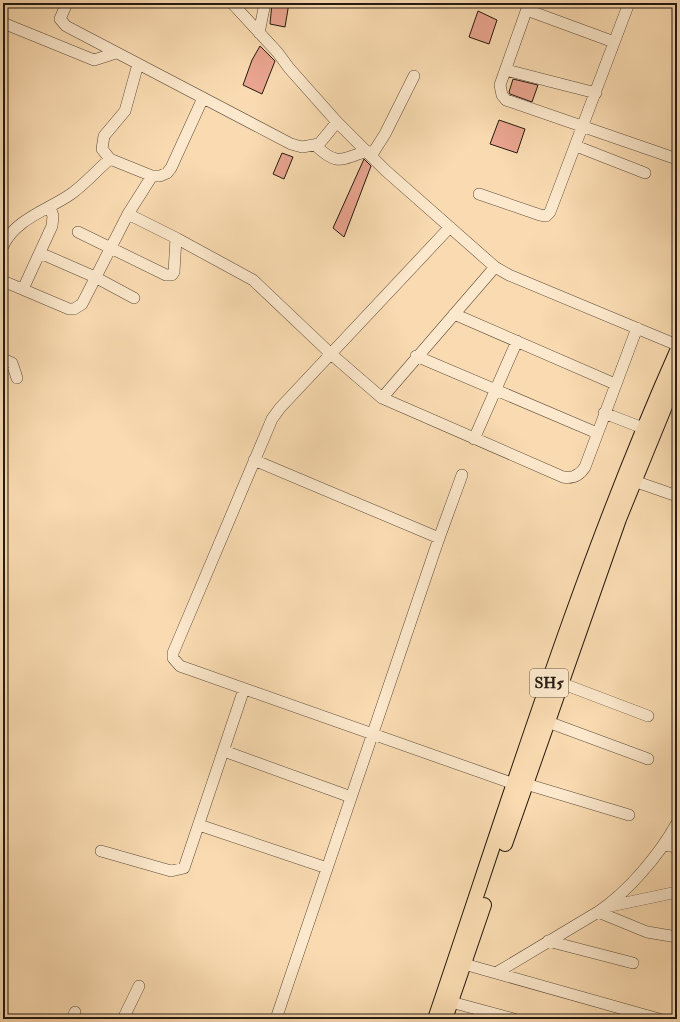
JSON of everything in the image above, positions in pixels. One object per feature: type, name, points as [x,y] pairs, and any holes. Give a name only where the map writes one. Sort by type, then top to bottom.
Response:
[{"type":"main road","name":"SH5","points":[[445,1019],[602,534],[643,428],[677,351]]},
{"type":"main road","name":"SH5","points":[[435,1019],[522,785],[548,722],[634,481],[677,377]]},
{"type":"street","points":[[67,3],[61,14],[62,23],[116,53],[291,144],[302,147],[314,145],[322,141],[337,122]]},
{"type":"street","points":[[232,3],[278,53],[289,68],[337,122],[369,154],[495,267],[509,275],[677,345]]},
{"type":"street","points":[[259,33],[265,3]]},
{"type":"street","points":[[479,194],[546,216],[553,207],[629,3]]},
{"type":"street","points":[[614,42],[528,6],[500,84],[502,95],[506,100],[677,159]]},
{"type":"street","points":[[3,23],[94,60],[116,53]]},
{"type":"street","points":[[138,64],[124,111],[104,136],[102,142],[102,149],[110,159],[152,176],[167,174],[203,98]]},
{"type":"street","points":[[506,70],[596,93]]},
{"type":"street","points":[[314,145],[327,157],[336,160],[369,154],[385,134],[414,76]]},
{"type":"street","points":[[576,146],[644,173]]},
{"type":"street","points":[[3,246],[8,235],[16,227],[74,191],[110,159]]},
{"type":"street","points":[[3,280],[69,309],[74,309],[82,304],[128,214],[152,176]]},
{"type":"street","points":[[23,289],[54,221],[50,207]]},
{"type":"street","points":[[128,214],[248,276],[331,354],[382,398],[474,439],[568,478],[576,477],[581,473],[637,328]]},
{"type":"street","points":[[450,227],[276,413],[254,460],[173,652],[172,658],[180,666],[373,734],[522,785],[629,815]]},
{"type":"street","points":[[78,232],[169,276],[174,272],[176,238]]},
{"type":"street","points":[[40,253],[95,277],[134,298]]},
{"type":"street","points":[[382,398],[416,356],[495,267]]},
{"type":"street","points":[[454,314],[616,384]]},
{"type":"street","points":[[474,439],[517,341]]},
{"type":"street","points":[[416,356],[597,433]]},
{"type":"street","points":[[3,359],[12,364],[17,378]]},
{"type":"street","points":[[604,414],[643,428]]},
{"type":"street","points":[[254,460],[439,538]]},
{"type":"street","points":[[276,1019],[439,538],[462,475]]},
{"type":"street","points":[[634,481],[677,496]]},
{"type":"street","points":[[561,683],[648,716]]},
{"type":"street","points":[[101,851],[171,871],[184,868],[244,689]]},
{"type":"street","points":[[548,722],[648,759]]},
{"type":"street","points":[[224,751],[351,797]]},
{"type":"street","points":[[496,973],[602,909],[654,858],[664,845],[677,823]]},
{"type":"street","points":[[199,825],[327,868]]},
{"type":"street","points":[[664,845],[677,847]]},
{"type":"street","points":[[602,909],[677,892]]},
{"type":"street","points":[[602,909],[647,932],[677,936]]},
{"type":"street","points":[[548,941],[633,964]]},
{"type":"street","points":[[464,964],[643,1017],[659,1019]]},
{"type":"street","points":[[123,1019],[139,986]]},
{"type":"street","points":[[451,1002],[514,1019]]},
{"type":"building","points":[[272,3],[289,3],[285,27],[270,24]]},
{"type":"building","points":[[478,11],[497,20],[489,44],[469,37]]},
{"type":"building","points":[[260,46],[275,61],[262,94],[243,85],[252,60]]},
{"type":"building","points":[[513,79],[538,85],[532,102],[510,94],[509,92]]},
{"type":"building","points":[[499,120],[525,129],[517,153],[490,144]]},
{"type":"building","points":[[282,153],[293,157],[284,179],[273,174]]},
{"type":"building","points":[[364,159],[371,166],[344,237],[333,228]]}]
